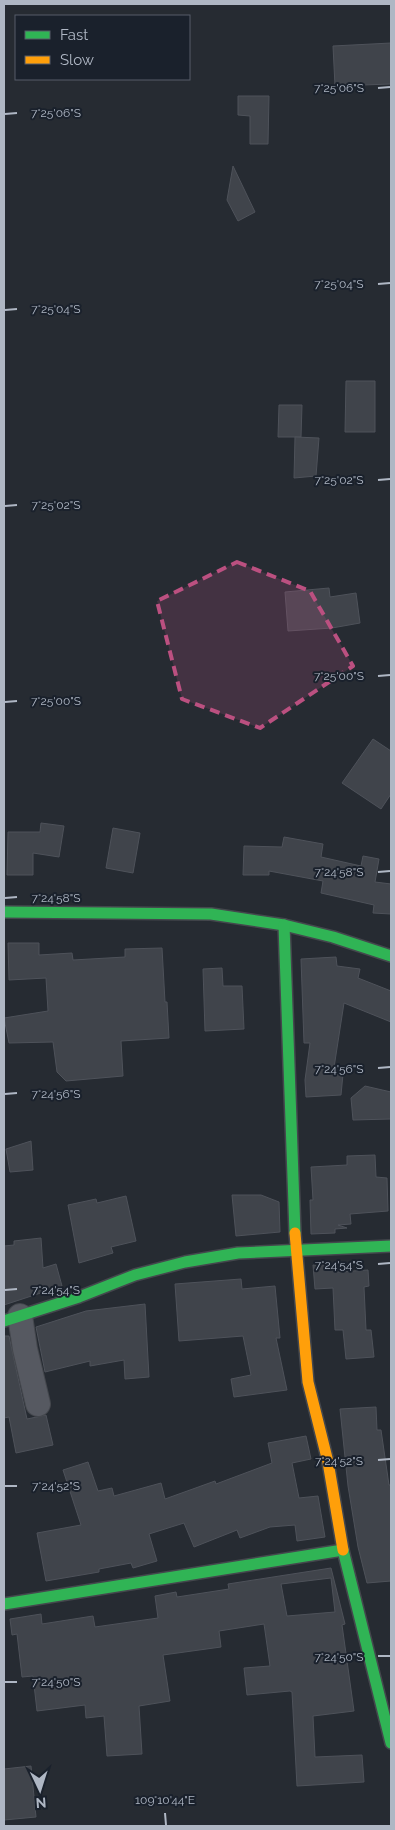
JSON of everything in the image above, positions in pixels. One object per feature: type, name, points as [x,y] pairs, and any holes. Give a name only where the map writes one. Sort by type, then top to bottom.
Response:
[{"type":"main road","points":[[4,912],[211,914],[284,925],[334,937],[391,956]]},
{"type":"main road","points":[[284,925],[296,1251],[308,1382],[328,1462],[343,1550],[391,1743]]},
{"type":"main road","points":[[12,1318],[79,1297],[135,1275],[185,1262],[238,1253],[391,1246]]},
{"type":"main road","points":[[4,1604],[343,1550]]},
{"type":"street","points":[[12,1318],[26,1354],[38,1404]]},
{"type":"highlighted area","points":[[237,562],[310,591],[353,666],[260,728],[182,699],[157,601]]},
{"type":"building","points":[[391,43],[391,84],[335,86],[333,46]]},
{"type":"building","points":[[238,96],[269,96],[268,144],[250,144],[250,116],[238,115]]},
{"type":"building","points":[[233,166],[255,212],[238,221],[227,200]]},
{"type":"building","points":[[346,381],[375,381],[375,432],[345,432]]},
{"type":"building","points":[[279,405],[302,405],[301,437],[278,437]]},
{"type":"building","points":[[295,437],[319,438],[316,476],[294,478]]},
{"type":"building","points":[[329,588],[330,597],[356,593],[360,623],[332,628],[288,631],[285,592]]},
{"type":"building","points":[[373,739],[391,751],[391,794],[381,809],[342,783]]},
{"type":"building","points":[[41,823],[64,826],[59,857],[33,853],[33,875],[7,875],[8,832],[40,832]]},
{"type":"building","points":[[113,828],[140,833],[133,873],[106,868]]},
{"type":"building","points":[[284,837],[323,844],[321,857],[361,866],[363,856],[379,859],[375,882],[391,884],[391,914],[373,913],[374,905],[321,893],[323,881],[269,871],[269,875],[243,875],[244,846],[282,847]]},
{"type":"building","points":[[8,943],[39,943],[39,955],[72,953],[73,960],[125,957],[125,949],[162,948],[169,1038],[121,1041],[123,1076],[66,1081],[57,1072],[53,1042],[9,1043],[4,1018],[48,1011],[46,978],[9,980]]},
{"type":"building","points":[[336,957],[337,966],[360,969],[358,978],[391,991],[391,1022],[344,1003],[333,1074],[343,1074],[341,1095],[306,1097],[305,1080],[310,1043],[304,1043],[301,959]]},
{"type":"building","points":[[222,968],[223,986],[242,986],[244,1029],[205,1031],[203,969]]},
{"type":"building","points":[[365,1086],[391,1092],[391,1119],[353,1120],[351,1098]]},
{"type":"building","points":[[31,1141],[33,1170],[10,1172],[6,1149]]},
{"type":"building","points":[[375,1155],[376,1177],[387,1178],[388,1211],[350,1214],[351,1224],[338,1225],[347,1228],[335,1229],[335,1233],[311,1234],[310,1200],[313,1200],[311,1167],[347,1165],[347,1156]]},
{"type":"building","points":[[232,1195],[261,1195],[279,1202],[280,1232],[236,1236]]},
{"type":"building","points":[[126,1196],[136,1241],[111,1247],[113,1253],[79,1263],[68,1205],[96,1199],[97,1203]]},
{"type":"building","points":[[41,1238],[43,1268],[56,1264],[62,1286],[4,1305],[4,1246],[14,1245],[14,1241]]},
{"type":"building","points":[[336,1264],[337,1272],[368,1270],[369,1286],[364,1287],[366,1330],[371,1330],[374,1357],[346,1359],[343,1330],[335,1330],[333,1288],[315,1289],[313,1265]]},
{"type":"building","points":[[241,1279],[242,1289],[275,1286],[280,1338],[276,1338],[287,1390],[234,1397],[231,1379],[251,1375],[243,1336],[179,1341],[175,1284]]},
{"type":"building","points":[[145,1304],[149,1377],[125,1379],[124,1360],[90,1366],[90,1361],[45,1372],[36,1327],[86,1311]]},
{"type":"building","points":[[4,1336],[9,1336],[27,1419],[46,1415],[53,1445],[16,1453],[9,1417],[4,1418]]},
{"type":"building","points":[[376,1407],[377,1430],[381,1430],[389,1485],[391,1485],[391,1581],[367,1583],[358,1547],[348,1486],[340,1409]]},
{"type":"building","points":[[306,1436],[311,1459],[292,1463],[299,1498],[318,1496],[325,1537],[297,1541],[295,1525],[270,1527],[240,1538],[237,1530],[194,1547],[184,1523],[149,1534],[157,1561],[133,1568],[131,1563],[99,1569],[99,1572],[46,1581],[37,1533],[81,1525],[63,1470],[88,1462],[98,1491],[112,1488],[114,1496],[161,1483],[165,1499],[215,1481],[216,1484],[272,1463],[268,1443]]},
{"type":"building","points":[[331,1568],[345,1624],[342,1625],[354,1711],[313,1716],[315,1757],[362,1755],[364,1782],[297,1786],[292,1692],[247,1695],[244,1668],[270,1666],[264,1624],[219,1631],[221,1647],[163,1655],[170,1701],[139,1706],[142,1754],[107,1756],[104,1716],[86,1718],[85,1705],[37,1711],[33,1676],[22,1677],[17,1634],[12,1635],[10,1619],[41,1614],[42,1624],[93,1616],[95,1627],[158,1618],[155,1596],[176,1592],[177,1597],[229,1589],[228,1584]],"holes":[[[331,1578],[335,1612],[287,1616],[281,1584]]]},
{"type":"building","points":[[31,1766],[36,1817],[4,1820],[4,1769]]},
{"type":"traffic: fast","points":[[4,912],[211,914],[284,925],[333,937],[391,956]]},
{"type":"traffic: fast","points":[[284,925],[295,1233]]},
{"type":"traffic: fast","points":[[4,1321],[79,1297],[135,1275],[185,1262],[238,1253],[391,1246]]},
{"type":"traffic: fast","points":[[343,1550],[391,1743]]},
{"type":"traffic: fast","points":[[4,1604],[343,1550]]},
{"type":"traffic: slow","points":[[295,1233],[308,1382],[328,1462],[343,1550]]}]
